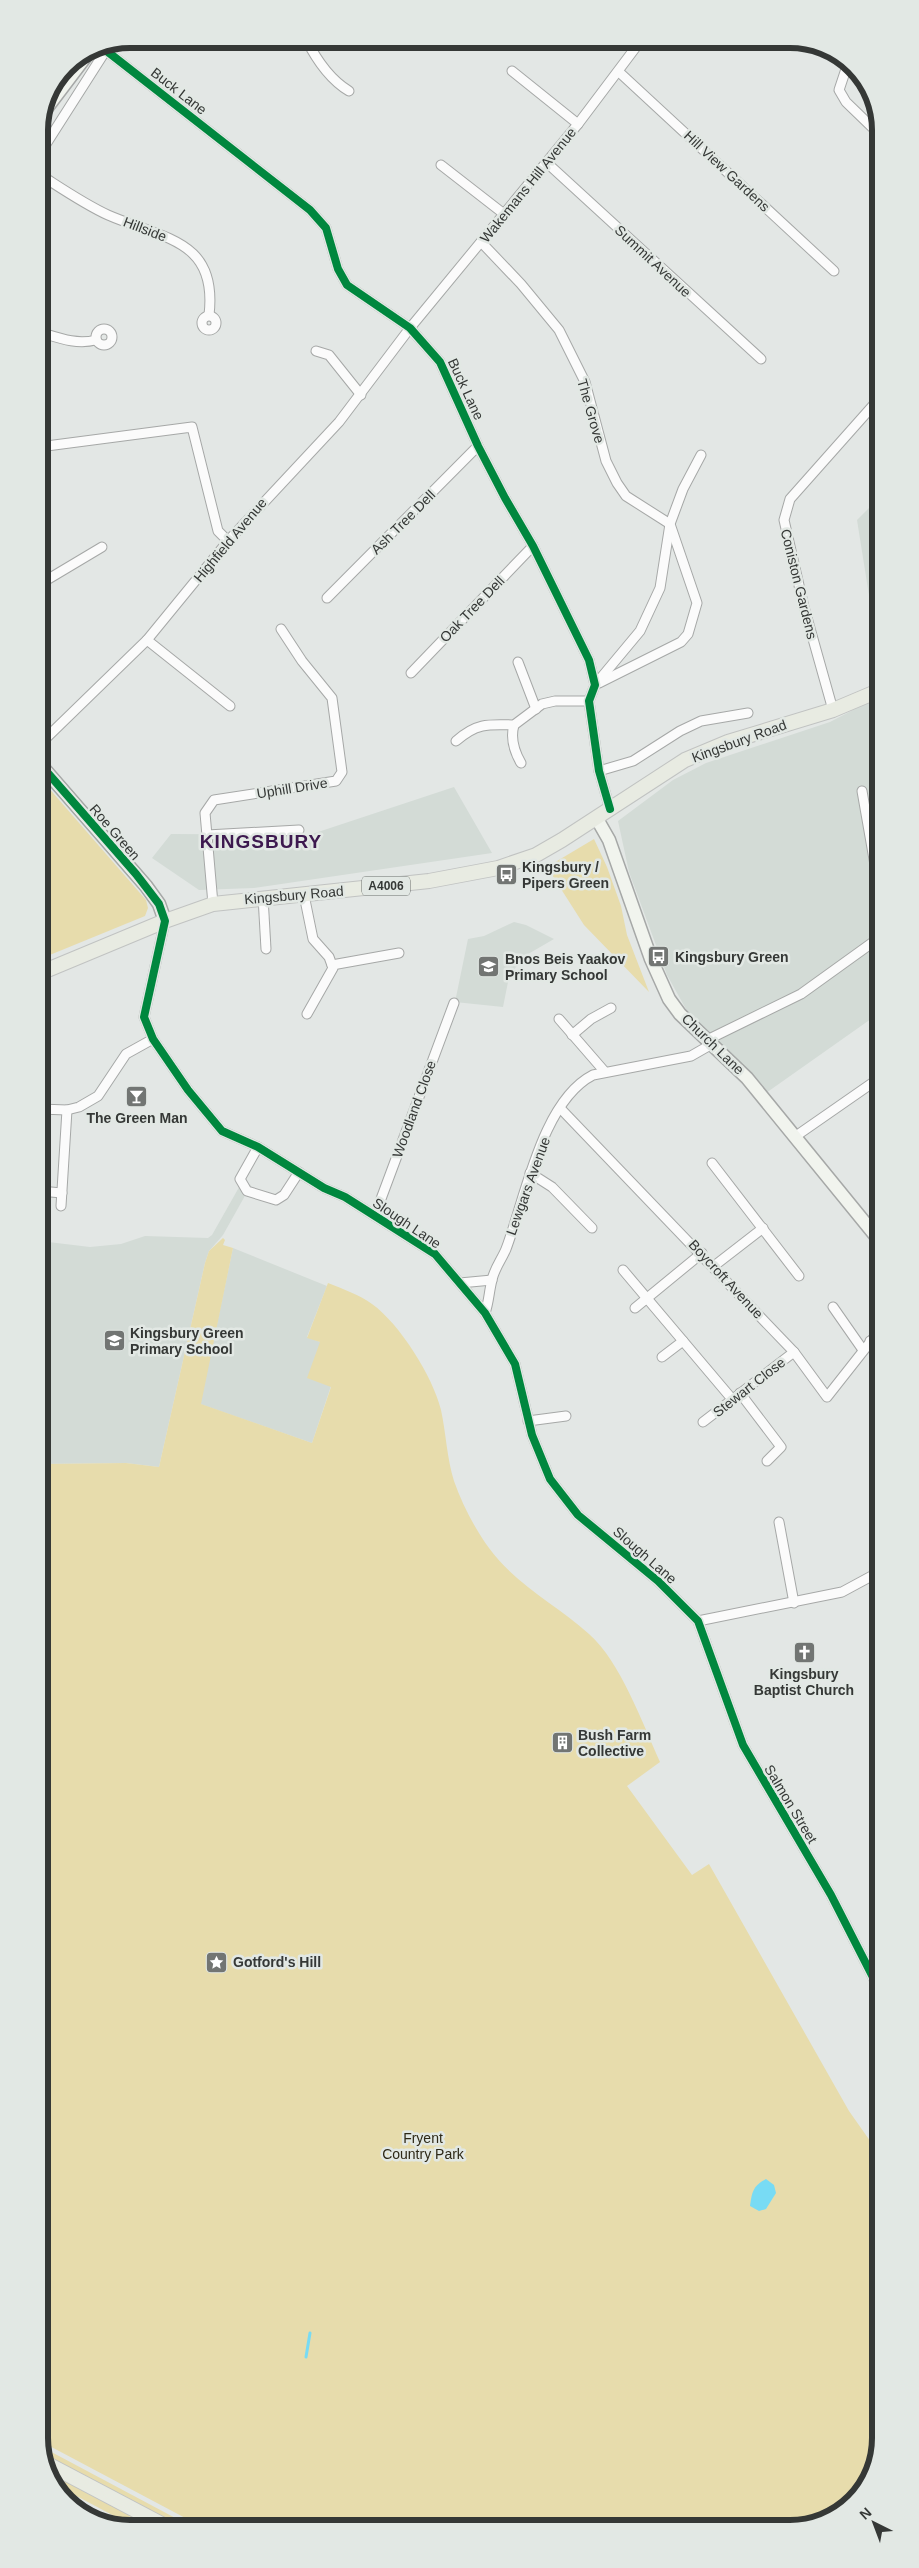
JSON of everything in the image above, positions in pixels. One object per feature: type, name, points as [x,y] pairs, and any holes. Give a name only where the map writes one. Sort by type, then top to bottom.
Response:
[{"type":"main road","points":[[53,100],[79,65]]},
{"type":"main road","name":"Kingsbury Road","points":[[48,970],[165,921],[213,904],[263,897],[304,895],[429,881],[498,868],[536,854],[597,819],[684,760],[728,742],[833,710],[872,694]]},
{"type":"main road","name":"Roe Green","points":[[48,773],[146,886],[159,904],[165,921]]},
{"type":"main road","name":"Church Lane","points":[[597,819],[610,840],[661,986],[680,1014],[747,1078],[872,1231]]},
{"type":"main road","points":[[53,2467],[154,2520]]},
{"type":"street","points":[[312,48],[327,72],[339,85],[349,91]]},
{"type":"street","name":"Wakemans Hill Avenue","points":[[410,328],[578,124],[636,48]]},
{"type":"street","name":"Buck Lane","points":[[107,51],[310,210],[326,228],[342,278],[356,292],[372,299],[410,328],[440,362],[478,446],[533,546],[589,660],[595,686]]},
{"type":"street","points":[[48,140],[98,54]]},
{"type":"street","points":[[512,71],[578,124]]},
{"type":"street","points":[[845,71],[839,90],[846,102],[872,127]]},
{"type":"street","name":"Hill View Gardens","points":[[619,72],[834,271]]},
{"type":"street","name":"Summit Avenue","points":[[546,162],[761,359]]},
{"type":"street","points":[[441,165],[504,214]]},
{"type":"street","name":"Hillside","points":[[48,179],[106,214],[172,239],[186,248],[202,265],[211,285],[209,315]]},
{"type":"street","name":"The Grove","points":[[481,242],[521,284],[559,330],[585,382],[606,461],[617,483],[626,496],[670,524]]},
{"type":"street","name":"Highfield Avenue","points":[[48,736],[147,640],[228,541],[339,422],[410,328]]},
{"type":"street","points":[[48,335],[67,341],[96,340]]},
{"type":"street","points":[[316,351],[329,355],[361,395]]},
{"type":"street","name":"Coniston Gardens","points":[[833,710],[804,607],[784,520],[790,498],[872,407]]},
{"type":"street","points":[[48,446],[192,427],[218,531],[228,541]]},
{"type":"street","name":"Ash Tree Dell","points":[[328,598],[478,446]]},
{"type":"street","points":[[610,810],[599,771],[589,701],[595,686],[640,631],[660,588],[670,524],[683,489],[701,455]]},
{"type":"street","points":[[595,686],[681,642],[688,634],[697,603],[670,524]]},
{"type":"street","name":"Oak Tree Dell","points":[[411,672],[533,546]]},
{"type":"street","points":[[48,579],[102,547]]},
{"type":"street","name":"Uphill Drive","points":[[213,904],[204,813],[214,800],[336,781],[342,772],[332,698],[302,661],[281,629]]},
{"type":"street","points":[[147,640],[230,706]]},
{"type":"street","points":[[518,662],[536,709]]},
{"type":"street","points":[[456,741],[471,728],[498,724],[514,725],[542,704],[555,701],[589,701]]},
{"type":"street","points":[[599,771],[633,762],[680,731],[702,721],[748,713]]},
{"type":"street","points":[[514,725],[512,734],[513,744],[521,763]]},
{"type":"street","points":[[862,791],[872,848]]},
{"type":"street","points":[[207,835],[300,830]]},
{"type":"street","points":[[304,895],[313,939],[329,957],[333,968],[307,1014]]},
{"type":"street","points":[[263,897],[266,949]]},
{"type":"street","name":"Slough Lane","points":[[165,921],[144,1017],[153,1039],[188,1090],[222,1131],[258,1147],[435,1254],[485,1313],[515,1364],[528,1421],[550,1479],[578,1515],[658,1581],[698,1621]]},
{"type":"street","name":"Lewgars Avenue","points":[[485,1313],[492,1280],[506,1248],[530,1173],[560,1108],[581,1082],[605,1072],[691,1056],[710,1042],[801,994],[872,943]]},
{"type":"street","points":[[332,965],[399,953]]},
{"type":"street","name":"Woodland Close","points":[[375,1216],[454,1003]]},
{"type":"street","points":[[572,1035],[591,1019],[611,1008]]},
{"type":"street","points":[[559,1020],[605,1072]]},
{"type":"street","points":[[48,1109],[67,1110],[79,1107],[98,1096],[126,1054],[153,1039]]},
{"type":"street","points":[[796,1136],[872,1083]]},
{"type":"street","name":"Boycroft Avenue","points":[[560,1108],[702,1253],[794,1352],[827,1397],[870,1341]]},
{"type":"street","points":[[62,1206],[67,1110]]},
{"type":"street","points":[[258,1147],[240,1179],[247,1191],[276,1200],[284,1195],[300,1172]]},
{"type":"street","points":[[712,1163],[800,1276]]},
{"type":"street","points":[[530,1173],[552,1187],[592,1228]]},
{"type":"street","points":[[48,1191],[62,1193]]},
{"type":"street","points":[[714,1266],[762,1228]]},
{"type":"street","points":[[635,1308],[702,1253]]},
{"type":"street","points":[[623,1270],[732,1399]]},
{"type":"street","points":[[460,1283],[492,1280]]},
{"type":"street","points":[[833,1307],[863,1350]]},
{"type":"street","points":[[662,1357],[683,1341]]},
{"type":"street","name":"Stewart Close","points":[[703,1422],[794,1352]]},
{"type":"street","points":[[740,1393],[781,1447],[767,1461]]},
{"type":"street","points":[[528,1421],[566,1416]]},
{"type":"street","points":[[780,1522],[794,1603]]},
{"type":"street","points":[[698,1621],[842,1592],[872,1576]]},
{"type":"street","name":"Salmon Street","points":[[698,1621],[743,1745],[831,1896],[872,1975]]},
{"type":"shaded area","points":[[872,505],[872,614],[857,520]]},
{"type":"shaded area","points":[[872,700],[872,1018],[766,1093],[691,1018],[667,975],[629,872],[618,821],[673,780],[706,763],[830,722]]},
{"type":"shaded area","points":[[454,787],[492,853],[254,888],[199,890],[152,858],[171,834],[309,835]]},
{"type":"shaded area","name":"Bnos Beis Yaakov Primary School","points":[[514,922],[526,925],[554,939],[523,957],[509,977],[503,1007],[455,1002],[468,939],[484,936]]},
{"type":"shaded area","name":"Kingsbury Green Primary School","points":[[242,1182],[251,1185],[223,1235],[209,1251],[205,1263],[159,1467],[126,1463],[48,1464],[48,1242],[90,1247],[121,1244],[145,1236],[208,1238],[212,1235]]},
{"type":"shaded area","points":[[233,1248],[327,1286],[307,1337],[320,1342],[331,1386],[312,1443],[200,1404]]},
{"type":"green space","points":[[48,787],[146,900],[148,908],[145,916],[48,956]]},
{"type":"green space","points":[[594,839],[607,867],[621,906],[627,935],[649,992],[584,925],[547,867]]},
{"type":"green space","name":"Fryent Country Park","points":[[223,1238],[225,1240],[223,1245],[233,1248],[201,1404],[312,1443],[331,1387],[307,1378],[320,1342],[307,1338],[328,1283],[351,1292],[372,1304],[383,1313],[404,1338],[423,1367],[437,1397],[454,1481],[479,1533],[499,1561],[511,1573],[577,1623],[611,1660],[630,1694],[660,1762],[627,1786],[692,1875],[709,1864],[849,2111],[872,2144],[871,2449],[867,2465],[854,2488],[835,2507],[826,2512],[800,2520],[189,2520],[48,2445],[48,1464],[126,1463],[159,1467],[209,1251]]},
{"type":"green space","points":[[48,2450],[179,2520],[166,2520],[50,2458]]},
{"type":"green space","points":[[58,2478],[139,2520],[121,2519],[68,2492]]},
{"type":"green space","points":[[76,2500],[111,2518],[98,2514]]},
{"type":"water","points":[[766,2179],[774,2185],[776,2193],[766,2209],[759,2211],[750,2206],[754,2190]]},
{"type":"waterway","points":[[306,2357],[310,2333]]},
{"type":"cycle path","points":[[107,51],[310,210],[326,228],[338,269],[347,285],[410,328],[440,362],[478,446],[533,546],[589,660],[595,685],[589,701],[599,771],[610,809]]},
{"type":"cycle path","points":[[48,773],[136,874],[159,904],[165,921],[144,1017],[153,1039],[188,1090],[222,1131],[258,1147],[324,1188],[345,1197],[435,1254],[485,1313],[515,1364],[532,1435],[550,1479],[578,1515],[658,1581],[698,1621],[743,1745],[831,1895],[872,1975]]},
{"type":"place","name":"Kingsbury / Pipers Green","points":[[506,875]]},
{"type":"place","name":"Kingsbury Green","points":[[659,957]]},
{"type":"place","name":"Bnos Beis Yaakov Primary School","points":[[489,967]]},
{"type":"place","name":"The Green Man","points":[[137,1096]]},
{"type":"place","name":"Kingsbury Green Primary School","points":[[114,1341]]},
{"type":"place","name":"Kingsbury Baptist Church","points":[[804,1652]]},
{"type":"place","name":"Bush Farm Collective","points":[[562,1743]]},
{"type":"place","name":"Gotford's Hill","points":[[217,1962]]},
{"type":"district","name":"KINGSBURY","points":[[261,841]]}]
